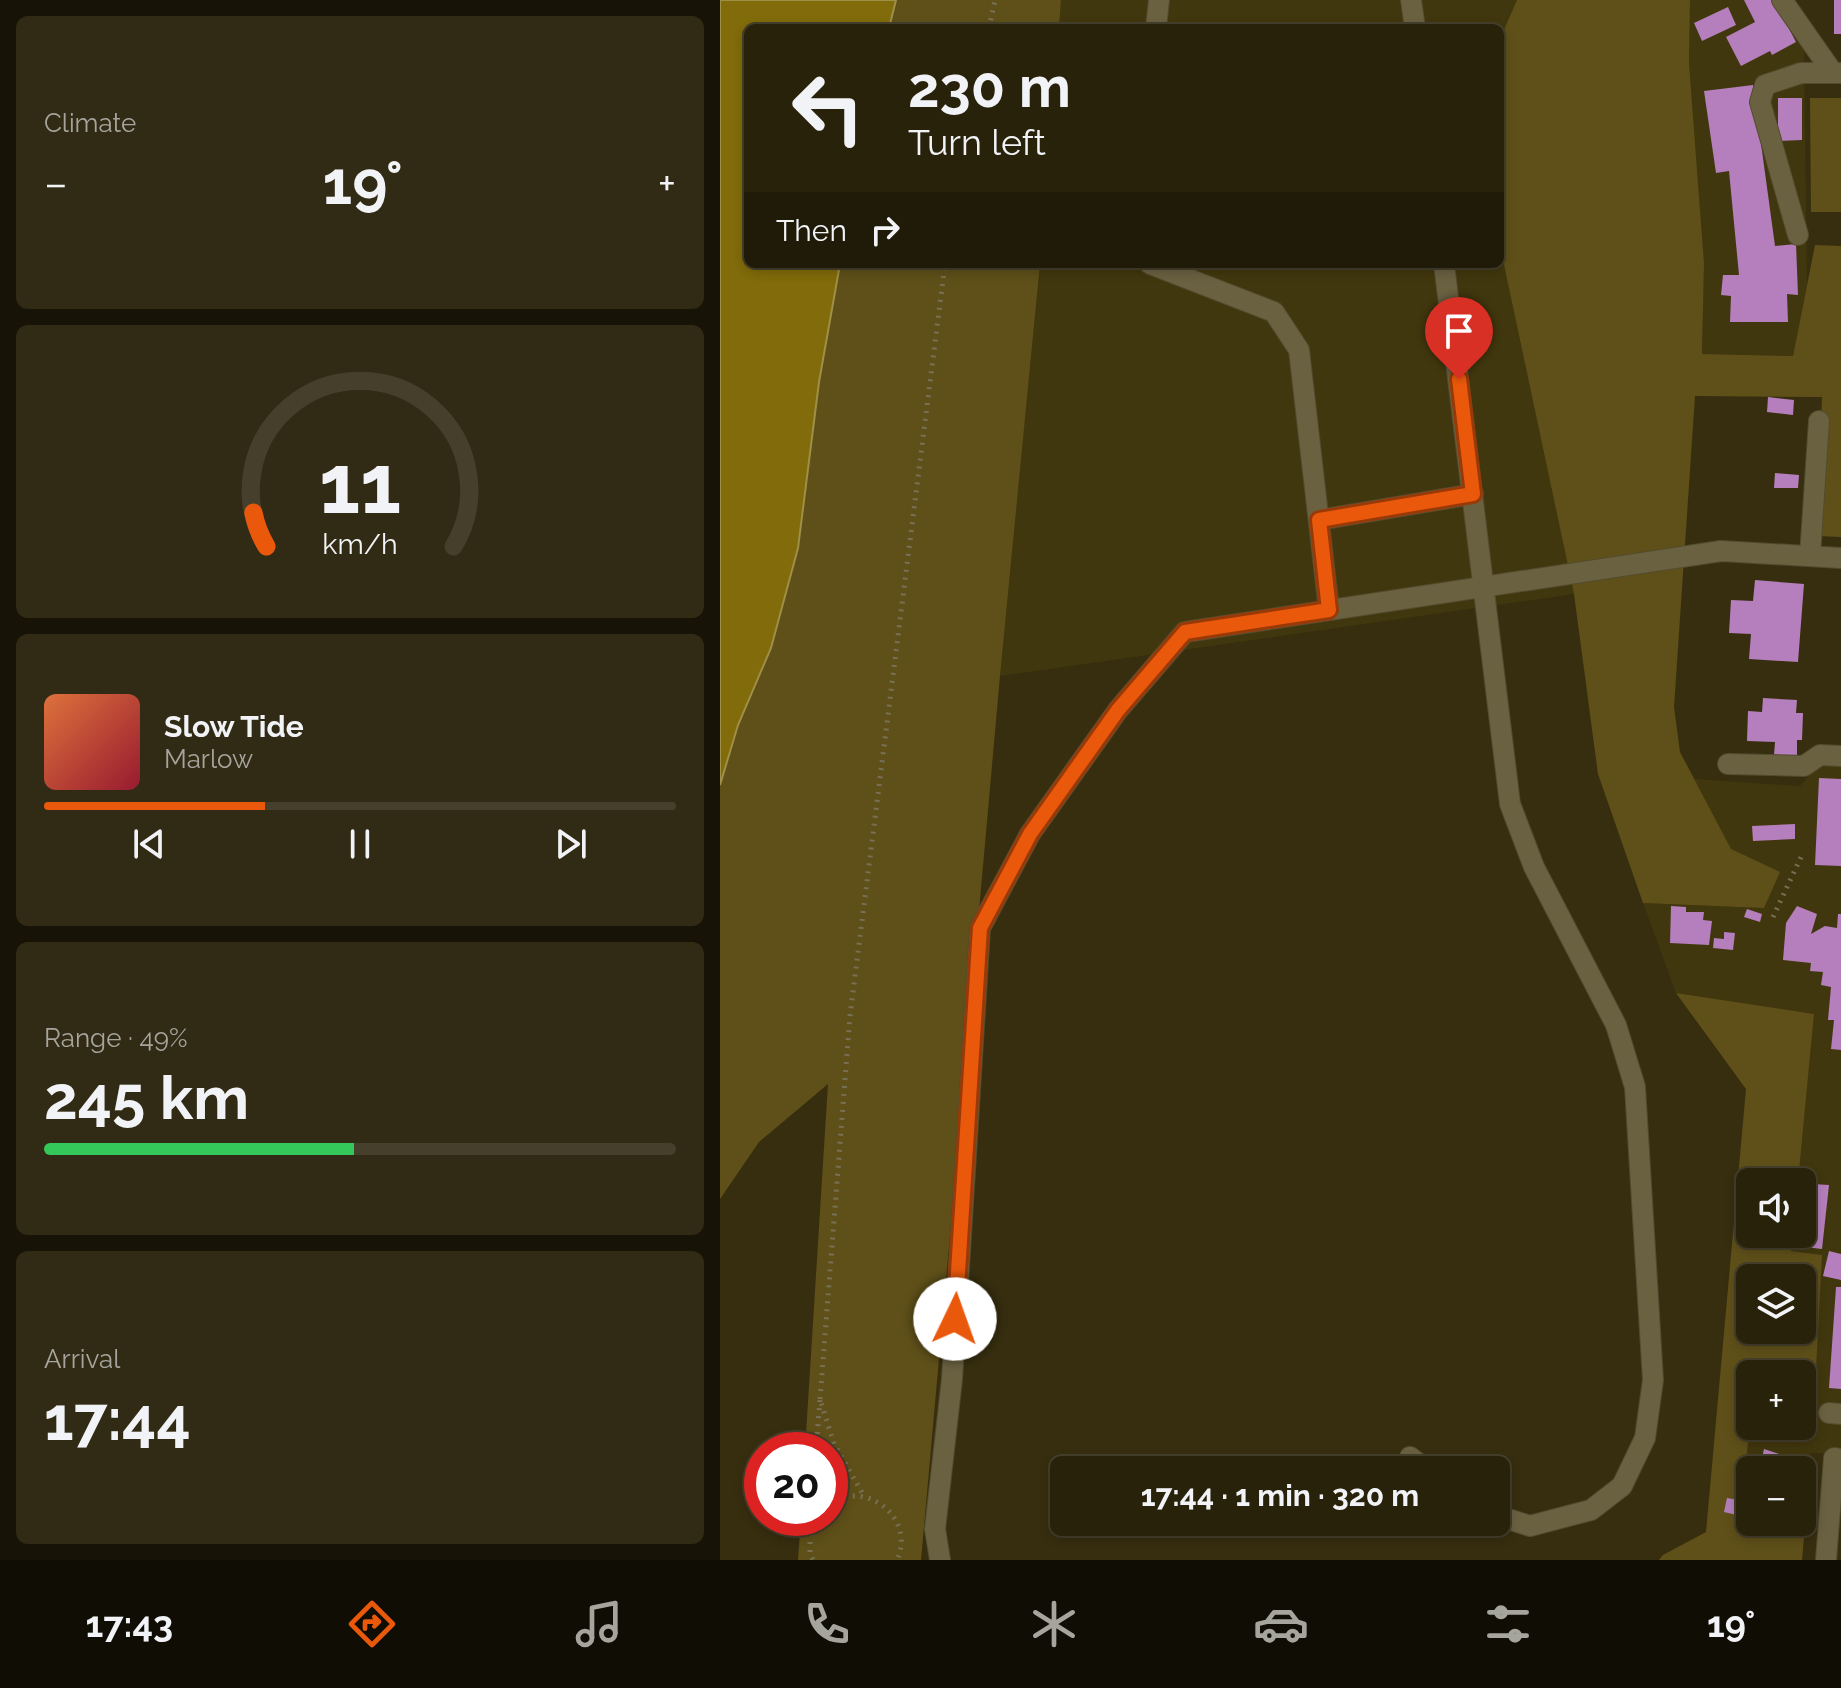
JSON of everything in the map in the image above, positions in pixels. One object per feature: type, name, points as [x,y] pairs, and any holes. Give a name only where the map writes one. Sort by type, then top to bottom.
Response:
[{"type":"lane","points":[[1156,24],[1159,0]]},
{"type":"lane","points":[[1411,0],[1414,24]]},
{"type":"lane","points":[[1782,0],[1837,73]]},
{"type":"lane","points":[[1798,235],[1760,102],[1765,85],[1777,80],[1801,73],[1837,73]]},
{"type":"lane","points":[[1160,268],[1274,312],[1299,350],[1329,610]]},
{"type":"lane","points":[[1445,268],[1510,804],[1534,867],[1616,1025],[1635,1087],[1653,1380],[1645,1438],[1622,1486],[1591,1510],[1530,1526],[1510,1520]]},
{"type":"lane","points":[[1810,556],[1819,421]]},
{"type":"lane","points":[[1319,520],[1473,494]]},
{"type":"lane","points":[[940,1560],[935,1529],[952,1379],[980,928],[1030,834],[1118,710],[1185,632],[1721,551],[1841,558]]},
{"type":"lane","points":[[1728,764],[1804,766],[1820,755],[1841,756]]},
{"type":"lane","points":[[1826,1560],[1834,1458],[1841,1459]]},
{"type":"path","points":[[990,24],[995,0]]},
{"type":"path","points":[[817,1432],[850,1016],[944,268]]},
{"type":"path","points":[[1773,917],[1801,857]]},
{"type":"path","points":[[820,1399],[834,1444],[864,1496]]},
{"type":"path","points":[[848,1495],[878,1501],[890,1511],[902,1539],[897,1560]]},
{"type":"path","points":[[809,1536],[813,1560]]},
{"type":"shaded area","points":[[720,0],[896,0],[890,24],[744,24],[744,268],[839,268],[819,382],[798,548],[771,648],[738,725],[720,785]]},
{"type":"shaded area","points":[[896,0],[1061,0],[1059,24],[890,24]]},
{"type":"shaded area","points":[[1061,0],[1517,0],[1504,30],[1504,24],[1059,24]]},
{"type":"shaded area","points":[[1517,0],[1690,0],[1689,63],[1704,263],[1702,354],[1793,356],[1815,245],[1841,246],[1841,537],[1817,536],[1822,397],[1695,396],[1674,707],[1680,752],[1731,849],[1780,872],[1764,908],[1643,903],[1598,774],[1574,594],[1504,265],[1504,30]]},
{"type":"shaded area","points":[[1690,0],[1777,0],[1804,50],[1807,284],[1793,356],[1702,354],[1704,263],[1689,63]]},
{"type":"shaded area","points":[[1810,98],[1841,98],[1841,212],[1811,212]]},
{"type":"shaded area","points":[[1504,265],[1574,594],[1000,676],[1040,268],[1504,268]]},
{"type":"shaded area","points":[[839,268],[1040,268],[921,1560],[798,1560],[800,1536],[848,1536],[848,1432],[806,1432],[828,1084],[759,1142],[720,1199],[720,785],[738,725],[771,648],[798,548],[819,382]]},
{"type":"shaded area","points":[[1823,760],[1841,761],[1841,1454],[1747,1456],[1748,1440],[1816,1440],[1821,1255],[1791,1251],[1791,1248],[1816,1248],[1816,1168],[1799,1168],[1814,1014],[1676,993],[1643,903],[1764,908],[1779,872],[1731,850],[1694,779],[1800,786]]},
{"type":"shaded area","points":[[1676,993],[1814,1014],[1799,1168],[1739,1168],[1746,1089]]},
{"type":"shaded area","points":[[1736,1200],[1736,1248],[1791,1248],[1791,1251],[1822,1255],[1816,1370],[1816,1360],[1736,1360],[1736,1440],[1748,1440],[1747,1456],[1736,1456],[1736,1536],[1804,1536],[1802,1560],[1659,1560],[1706,1532]]},
{"type":"building","points":[[1744,0],[1774,0],[1796,42],[1741,66],[1726,37],[1755,22]]},
{"type":"building","points":[[1834,0],[1841,0],[1841,34],[1834,34]]},
{"type":"building","points":[[1728,7],[1736,25],[1702,41],[1694,23]]},
{"type":"building","points":[[1753,85],[1775,246],[1796,244],[1798,295],[1787,294],[1788,322],[1730,322],[1731,296],[1721,295],[1723,275],[1739,275],[1729,171],[1716,173],[1704,91]]},
{"type":"building","points":[[1778,98],[1802,98],[1802,140],[1778,141]]},
{"type":"building","points":[[1768,397],[1794,400],[1793,415],[1767,412]]},
{"type":"building","points":[[1775,473],[1799,475],[1798,488],[1774,488]]},
{"type":"building","points":[[1755,580],[1804,584],[1798,662],[1749,659],[1751,634],[1729,633],[1731,600],[1753,601]]},
{"type":"building","points":[[1763,698],[1797,700],[1796,713],[1803,713],[1802,740],[1797,740],[1797,756],[1774,755],[1775,742],[1747,741],[1748,711],[1762,712]]},
{"type":"building","points":[[1819,778],[1841,779],[1841,866],[1815,865]]},
{"type":"building","points":[[1795,824],[1795,839],[1753,841],[1752,826]]},
{"type":"building","points":[[1671,906],[1686,907],[1686,912],[1704,912],[1703,920],[1712,921],[1709,945],[1670,943]]},
{"type":"building","points":[[1797,906],[1817,914],[1811,934],[1825,926],[1837,928],[1838,914],[1841,914],[1841,1050],[1831,1049],[1834,1020],[1828,1020],[1831,987],[1821,985],[1823,972],[1810,971],[1811,963],[1783,960],[1786,923]]},
{"type":"building","points":[[1747,909],[1762,914],[1760,922],[1744,917]]},
{"type":"building","points":[[1724,932],[1735,933],[1733,950],[1713,948],[1714,938],[1724,939]]},
{"type":"building","points":[[1816,1184],[1829,1185],[1822,1249],[1813,1248],[1816,1248]]},
{"type":"building","points":[[1829,1251],[1841,1254],[1841,1280],[1823,1276]]},
{"type":"building","points":[[1836,1287],[1841,1287],[1841,1389],[1829,1388]]},
{"type":"building","points":[[1764,1449],[1786,1456],[1762,1456]]},
{"type":"building","points":[[1727,1498],[1736,1500],[1736,1515],[1724,1512]]},
{"type":"route","points":[[955,1319],[980,928],[1030,834],[1118,710],[1185,632],[1329,610],[1319,520],[1473,494],[1459,379]]}]
